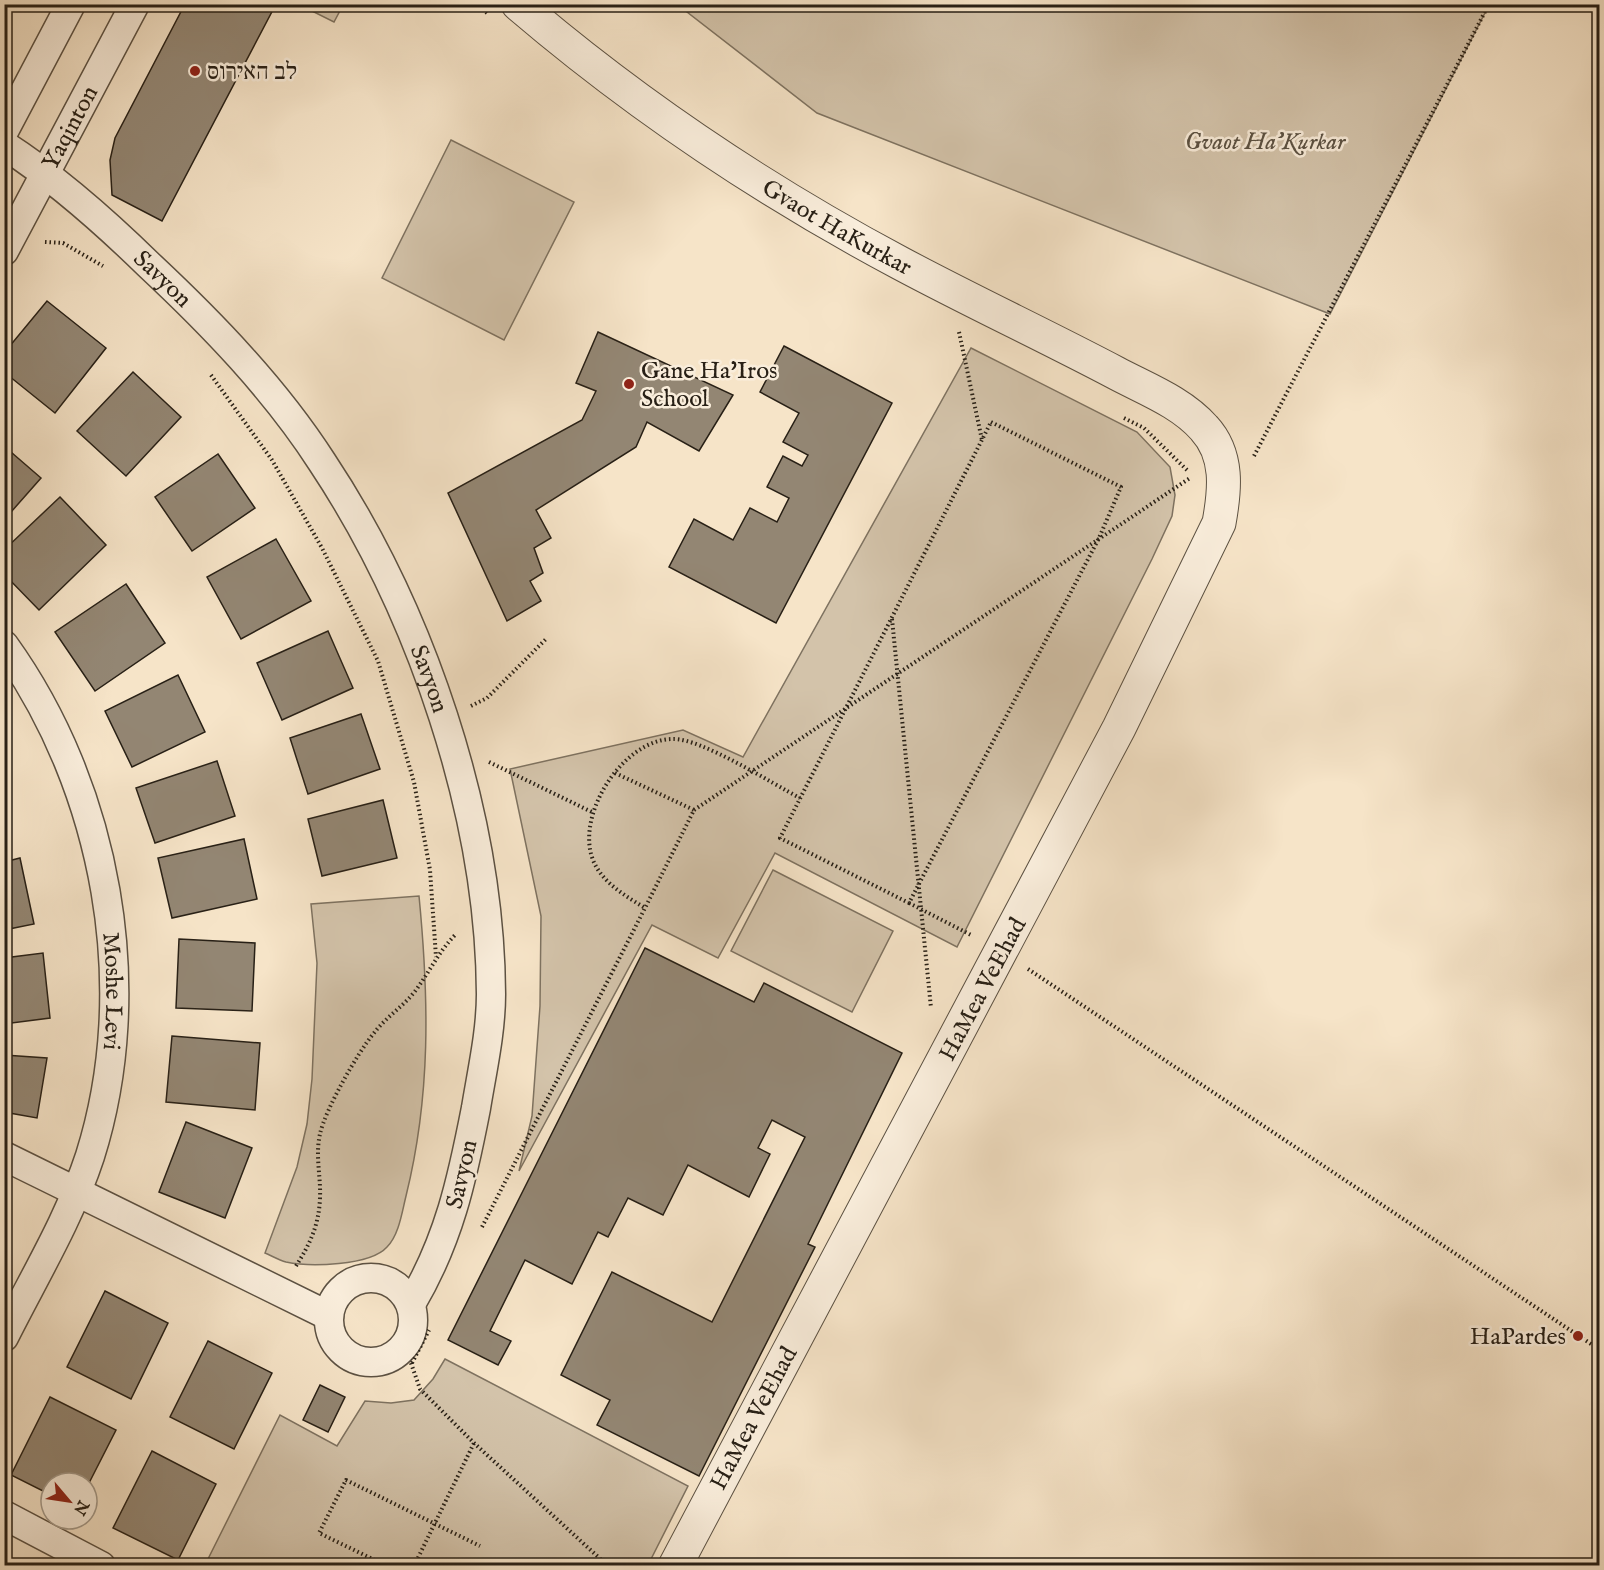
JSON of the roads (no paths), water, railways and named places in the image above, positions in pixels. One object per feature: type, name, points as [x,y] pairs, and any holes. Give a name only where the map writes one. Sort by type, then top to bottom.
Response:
[{"type":"street","points":[[4,131],[71,4]]},
{"type":"street","name":"Yaqinton","points":[[4,251],[135,4]]},
{"type":"street","name":"Gvaot HaKurkar","points":[[518,4],[594,68],[675,127],[782,196],[950,289],[1047,336],[1183,409]]},
{"type":"street","name":"Savyon","points":[[4,145],[47,172],[189,303],[259,379],[322,460],[384,568],[447,731],[479,864],[485,907],[491,997],[484,1065],[467,1154],[447,1231],[431,1270],[411,1304]]},
{"type":"street","name":"HaMea VeEhad","points":[[675,1566],[1119,728],[1220,523],[1225,490],[1221,457],[1206,430],[1183,409]]},
{"type":"street","name":"Moshe Levi","points":[[4,645],[40,701],[84,802],[99,857],[109,920],[114,980],[112,1050],[90,1156],[58,1234],[4,1336]]},
{"type":"street","points":[[4,1156],[278,1293],[329,1316]]},
{"type":"street","points":[[377,1278],[392,1283],[403,1292],[411,1304],[414,1319],[409,1355],[394,1356],[380,1362],[358,1361],[345,1354],[330,1331],[329,1316],[333,1302],[342,1290],[363,1279],[377,1278]]},
{"type":"street","points":[[4,1515],[100,1566]]},
{"type":"place","name":"לב האירוס","points":[[195,71]]},
{"type":"place","name":"Gane Ha'Iros School","points":[[629,384]]},
{"type":"place","name":"HaPardes","points":[[1578,1336]]},
{"type":"park label","name":"Gvaot Ha'Kurkar","points":[[1265,141]]}]
